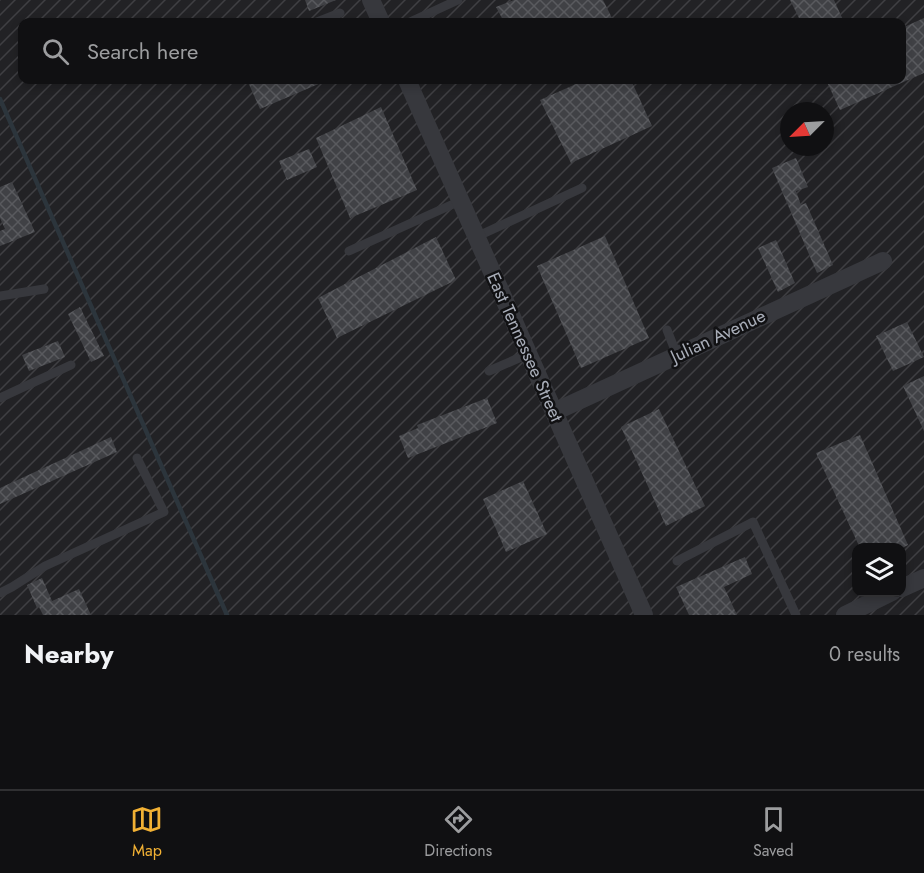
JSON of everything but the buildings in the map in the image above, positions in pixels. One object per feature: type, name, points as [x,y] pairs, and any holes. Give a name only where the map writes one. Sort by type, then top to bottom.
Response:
[{"type":"street","points":[[371,0],[379,18]]},
{"type":"street","name":"East Tennessee Street","points":[[408,84],[644,615]]},
{"type":"street","name":"Julian Avenue","points":[[554,412],[883,261]]},
{"type":"street","points":[[906,586],[924,578]]},
{"type":"street","points":[[845,615],[882,597]]},
{"type":"lane","points":[[419,18],[458,0]]},
{"type":"lane","points":[[327,18],[340,13]]},
{"type":"lane","points":[[476,237],[582,188]]},
{"type":"lane","points":[[350,251],[460,201]]},
{"type":"lane","points":[[0,296],[44,289]]},
{"type":"lane","points":[[667,330],[677,355]]},
{"type":"lane","points":[[489,371],[528,354]]},
{"type":"lane","points":[[0,398],[71,365]]},
{"type":"lane","points":[[0,593],[45,566],[164,512],[137,458]]},
{"type":"lane","points":[[676,561],[753,522],[796,615]]},
{"type":"shaded area","points":[[0,0],[924,0],[924,615],[0,615]]},
{"type":"waterway","points":[[0,99],[227,615]]}]
